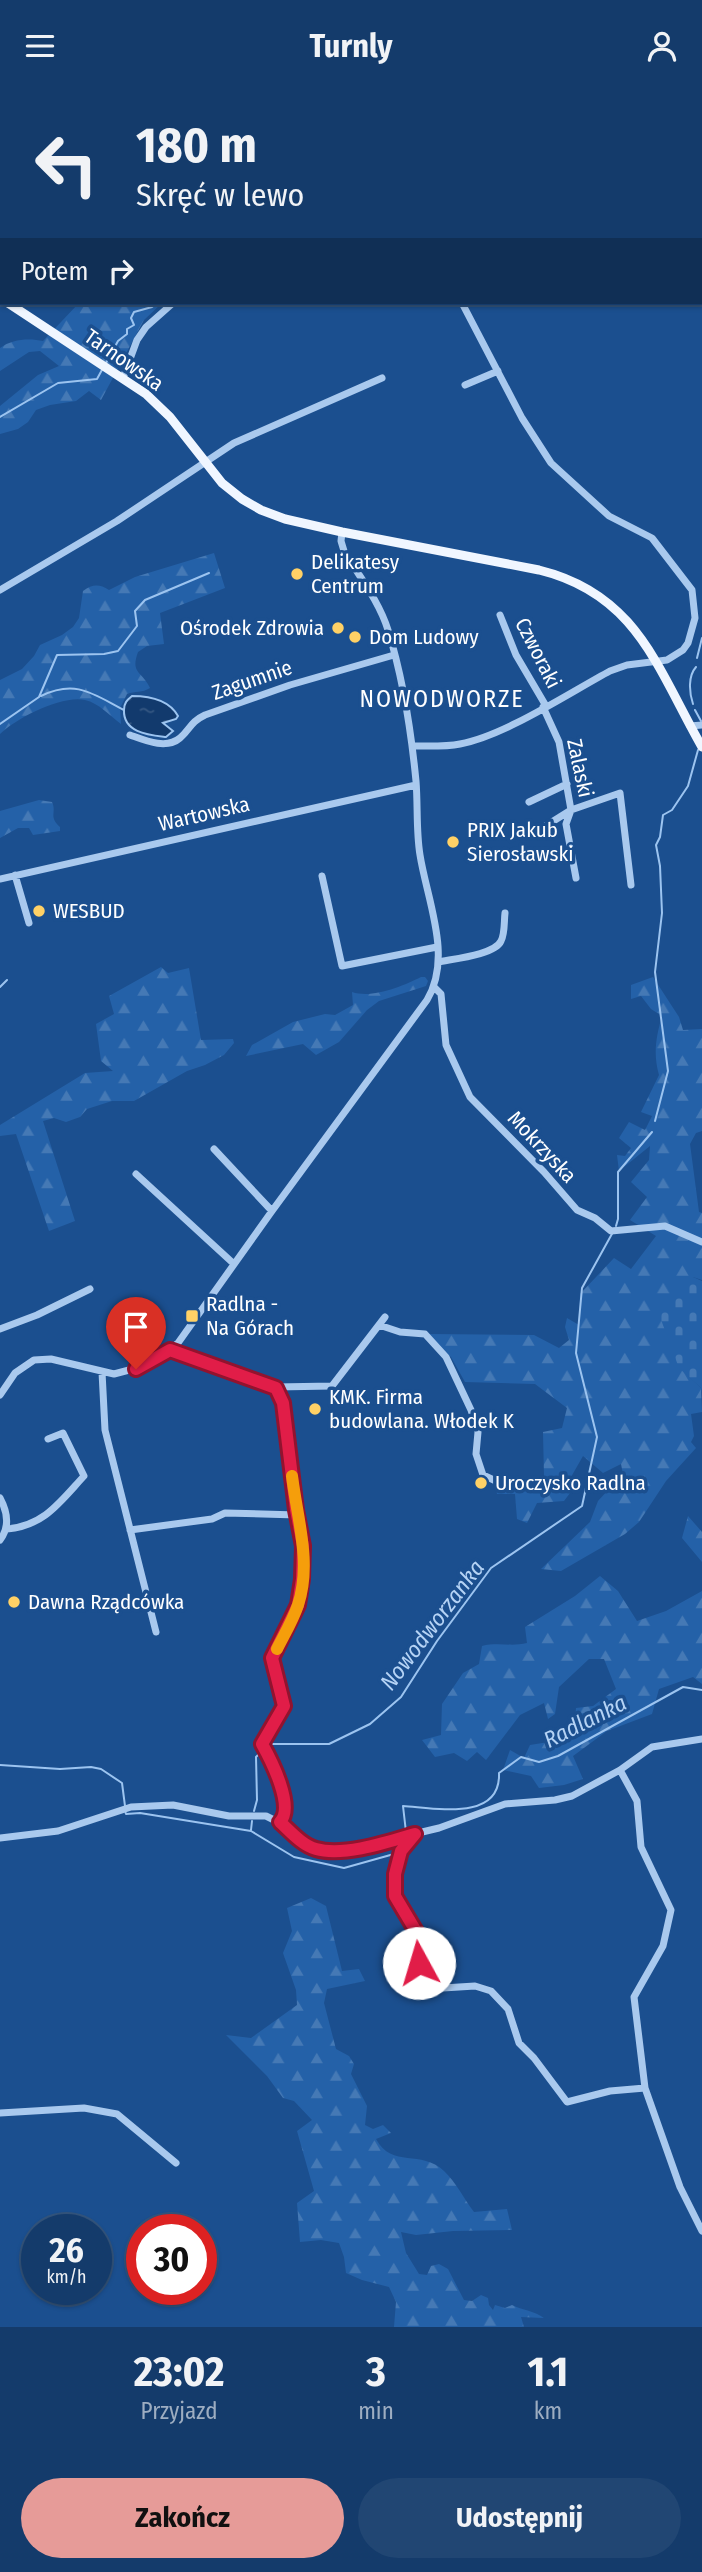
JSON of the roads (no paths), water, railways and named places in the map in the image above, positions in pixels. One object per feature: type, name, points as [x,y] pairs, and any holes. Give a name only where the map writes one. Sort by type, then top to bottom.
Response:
[{"type":"main road","name":"Tarnowska","points":[[11,305],[123,378],[163,408],[204,461],[234,493],[253,506],[275,516],[342,532],[539,569],[580,583],[608,602],[641,636],[702,747]]},
{"type":"street","points":[[123,378],[137,339],[171,305]]},
{"type":"street","points":[[412,746],[463,743],[511,724],[610,671],[657,663],[677,655],[688,643],[696,608],[692,590],[652,538],[609,516],[558,470],[522,418],[463,305]]},
{"type":"street","points":[[466,385],[498,371]]},
{"type":"street","points":[[0,590],[117,520],[204,461],[242,439],[382,378]]},
{"type":"street","points":[[0,1395],[15,1373],[34,1360],[51,1359],[114,1374],[136,1369],[170,1350],[191,1326],[434,987],[438,962],[437,947],[419,855],[412,746],[394,655],[378,606],[344,551],[342,532]]},
{"type":"street","name":"Czworaki","points":[[500,615],[516,655],[544,706]]},
{"type":"street","name":"Zagumnie","points":[[130,735],[146,741],[172,742],[180,738],[194,720],[205,715],[290,685],[394,655]]},
{"type":"street","name":"Zalaski","points":[[544,706],[559,742],[567,784],[571,810],[566,824],[576,879]]},
{"type":"street","points":[[690,726],[702,725]]},
{"type":"street","points":[[529,802],[567,784]]},
{"type":"street","name":"Wartowska","points":[[0,879],[416,785]]},
{"type":"street","points":[[539,830],[571,810],[620,793],[631,885]]},
{"type":"street","points":[[15,875],[29,923]]},
{"type":"street","points":[[322,876],[342,966],[437,947]]},
{"type":"street","points":[[438,962],[496,947],[502,940],[505,913]]},
{"type":"street","name":"Mokrzyska","points":[[434,987],[441,993],[446,1045],[470,1097],[544,1172],[577,1210],[595,1218],[611,1231],[665,1226],[702,1241]]},
{"type":"street","points":[[214,1149],[272,1211]]},
{"type":"street","points":[[136,1174],[234,1264]]},
{"type":"street","points":[[0,1329],[51,1310],[90,1289]]},
{"type":"street","points":[[170,1350],[276,1388],[332,1386],[385,1317]]},
{"type":"street","points":[[379,1325],[400,1332],[425,1334],[446,1357],[471,1410],[478,1432],[476,1454],[483,1475],[498,1482]]},
{"type":"street","points":[[102,1372],[105,1430],[156,1632]]},
{"type":"street","points":[[276,1388],[283,1403],[303,1546],[298,1605],[272,1658],[284,1706],[262,1744],[280,1782],[285,1813],[280,1822]]},
{"type":"street","points":[[7,1529],[27,1527],[53,1509],[84,1476],[63,1433],[48,1439]]},
{"type":"street","points":[[0,1498],[7,1515],[7,1529],[0,1541]]},
{"type":"street","points":[[130,1530],[212,1519],[225,1513],[297,1515]]},
{"type":"street","points":[[0,1838],[58,1831],[125,1808],[173,1805],[229,1816],[266,1816],[280,1822],[306,1845],[316,1850],[338,1852],[449,1825],[505,1804],[572,1796],[620,1770],[652,1747],[702,1739]]},
{"type":"street","points":[[620,1770],[637,1801],[641,1847],[671,1910],[663,1946],[634,1997],[645,2088],[680,2187],[702,2231]]},
{"type":"street","points":[[412,1835],[401,1851],[395,1874],[395,1896],[420,1938],[419,1963],[443,1988],[475,1986],[491,1991],[508,2009],[519,2043],[534,2058],[567,2102],[610,2091],[645,2088]]},
{"type":"street","points":[[0,2113],[84,2108],[117,2114],[176,2163]]},
{"type":"water","points":[[132,696],[152,698],[169,706],[178,716],[163,723],[173,731],[166,737],[145,734],[128,724],[124,710],[126,702]]},
{"type":"waterway","points":[[106,363],[118,341],[127,334],[127,329],[134,325],[131,318],[134,312],[154,305]]},
{"type":"waterway","points":[[0,417],[58,383],[97,379],[103,368]]},
{"type":"waterway","points":[[0,724],[39,697],[57,655],[118,651],[137,626],[135,611],[145,600],[209,573]]},
{"type":"waterway","name":"Nowodworzanka","points":[[697,658],[702,638]]},
{"type":"waterway","name":"Nowodworzanka","points":[[693,704],[690,684],[696,667]]},
{"type":"waterway","points":[[41,696],[53,691],[74,689],[93,694],[124,710]]},
{"type":"waterway","name":"Nowodworzanka","points":[[695,710],[701,721]]},
{"type":"waterway","name":"Nowodworzanka","points":[[655,1121],[668,1071],[655,972],[662,913],[660,866],[656,845],[663,815],[672,810],[688,786],[698,750]]},
{"type":"waterway","points":[[0,987],[7,980]]},
{"type":"waterway","name":"Nowodworzanka","points":[[616,1226],[618,1172],[652,1132]]},
{"type":"waterway","name":"Nowodworzanka","points":[[266,1746],[329,1744],[370,1724],[401,1697],[437,1641],[491,1568],[582,1506],[597,1437],[576,1353],[582,1288],[613,1232]]},
{"type":"waterway","name":"Radlanka","points":[[406,1832],[403,1806],[448,1809],[478,1806],[489,1799],[497,1789],[499,1773],[521,1757],[539,1762],[558,1756],[683,1687],[702,1690]]},
{"type":"waterway","name":"Nowodworzanka","points":[[254,1811],[257,1800],[256,1757],[262,1751]]},
{"type":"waterway","name":"Radlanka","points":[[0,1765],[101,1769],[122,1783],[125,1806]]},
{"type":"waterway","points":[[125,1811],[126,1814],[140,1813],[251,1831],[294,1857],[344,1868],[394,1854],[401,1840]]},
{"type":"waterway","points":[[251,1830],[252,1821]]},
{"type":"place","name":"Delikatesy Centrum","points":[[297,574]]},
{"type":"place","name":"Ośrodek Zdrowia","points":[[338,628]]},
{"type":"place","name":"Dom Ludowy","points":[[355,637]]},
{"type":"place","name":"PRIX Jakub Sierosławski","points":[[453,842]]},
{"type":"place","name":"WESBUD","points":[[39,911]]},
{"type":"place","name":"Radlna - Na Górach","points":[[192,1316]]},
{"type":"place","name":"KMK. Firma budowlana. Włodek K","points":[[315,1409]]},
{"type":"place","name":"Uroczysko Radlna","points":[[481,1483]]},
{"type":"place","name":"Dawna Rządcówka","points":[[14,1602]]},
{"type":"district","name":"NOWODWORZE","points":[[442,699]]}]
